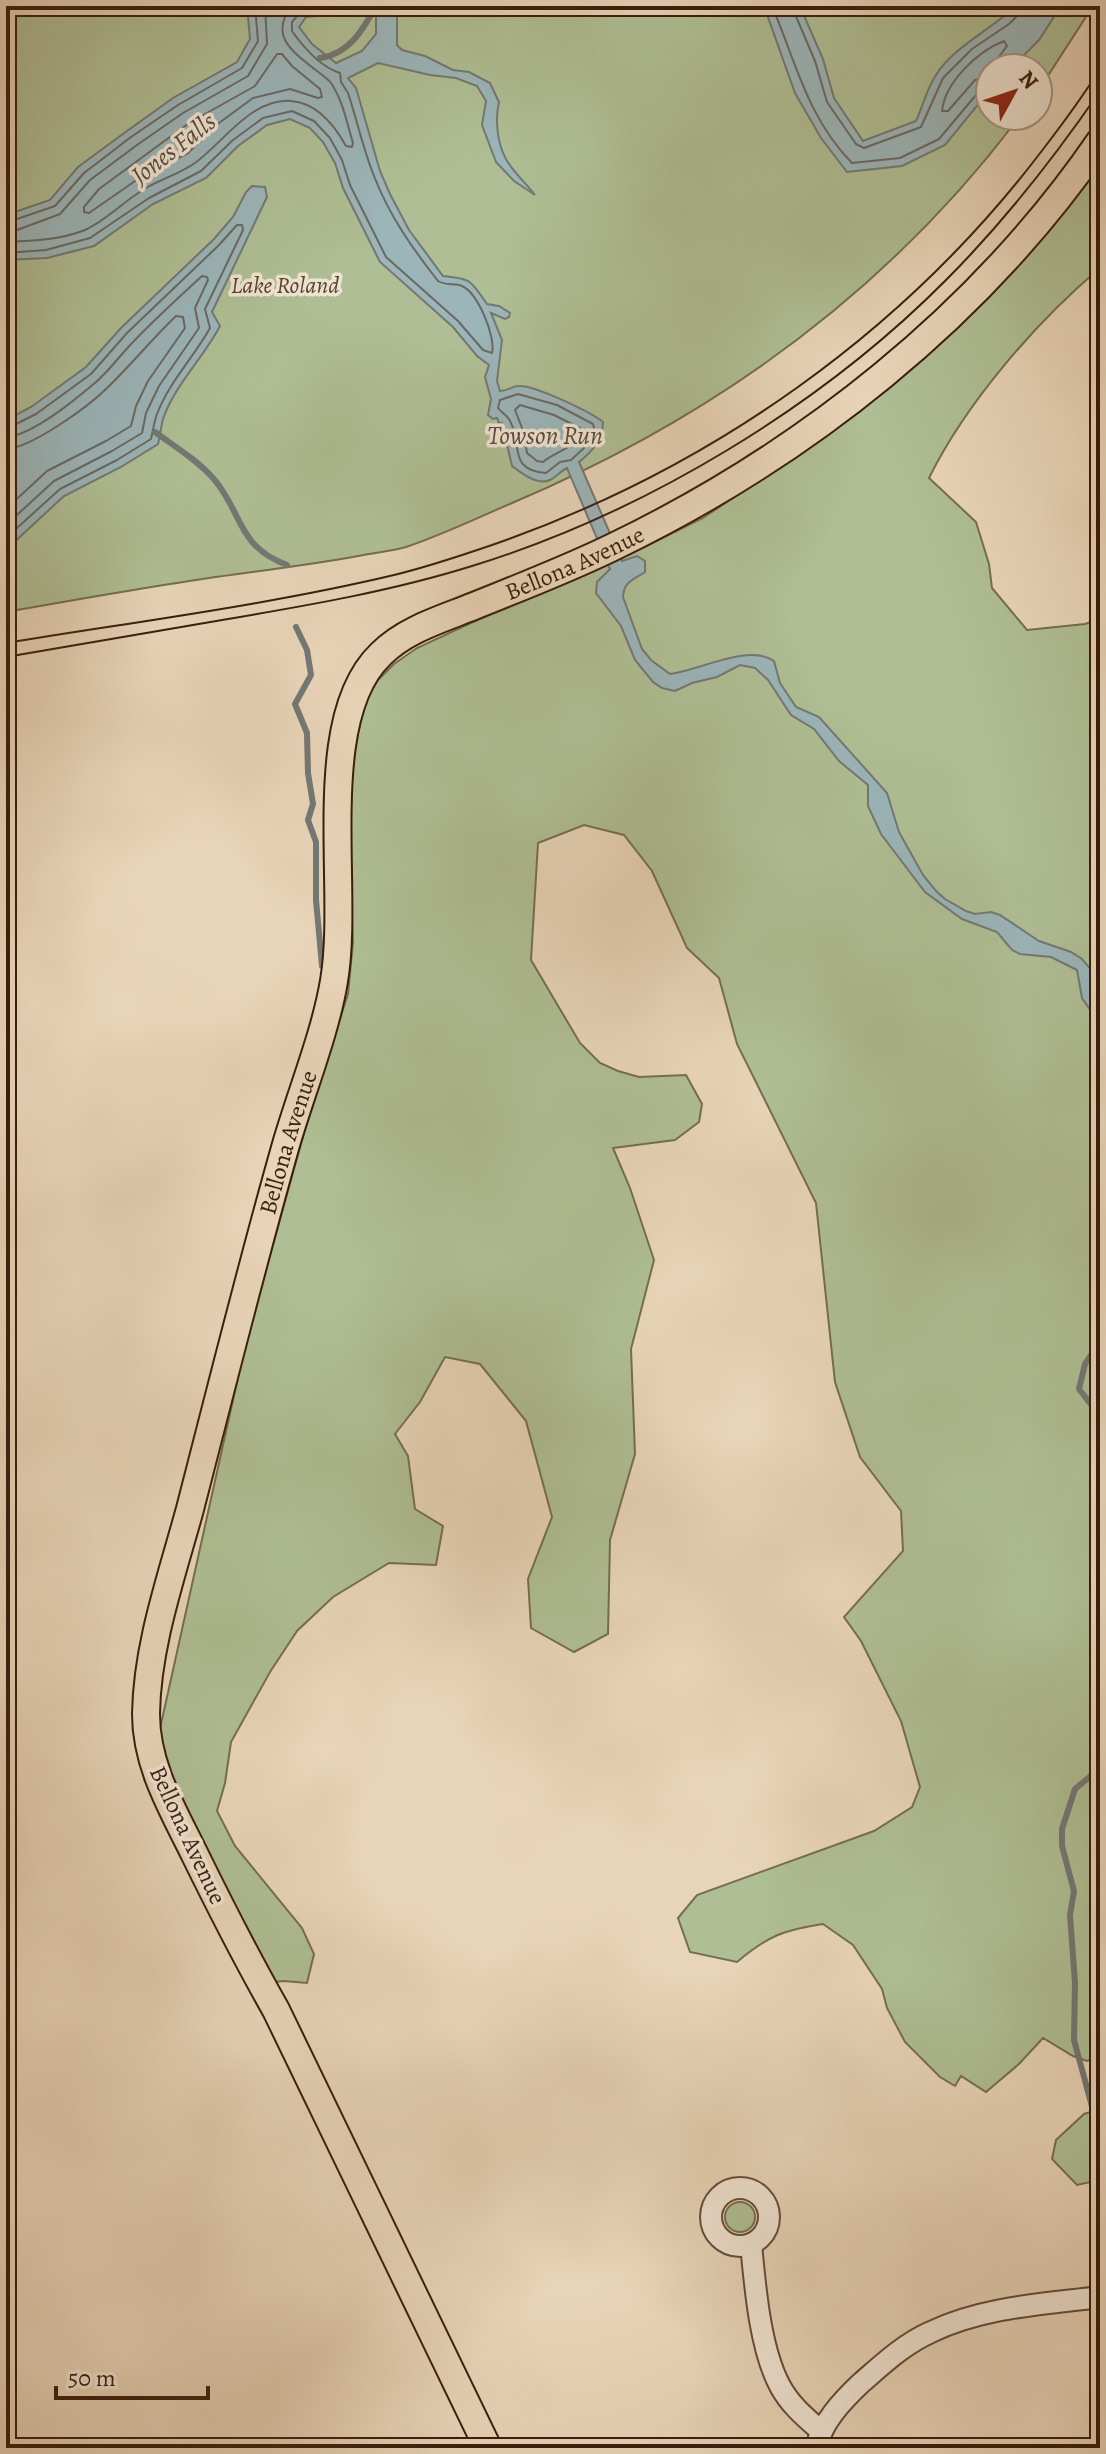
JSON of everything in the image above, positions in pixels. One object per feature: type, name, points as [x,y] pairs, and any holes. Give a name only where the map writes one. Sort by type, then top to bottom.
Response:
[{"type":"main road","name":"Bellona Avenue","points":[[488,2448],[276,2010],[237,1940],[164,1791],[150,1752],[146,1716],[157,1632],[256,1255],[333,988],[340,943],[339,770],[342,733],[367,670],[383,651],[409,634],[651,529],[800,438],[879,378],[939,326],[1002,262],[1055,202],[1100,141]]},
{"type":"street","points":[[751,2244],[757,2294],[772,2367],[780,2386],[819,2440]]},
{"type":"street","points":[[819,2440],[830,2416],[858,2386],[891,2356],[929,2333],[965,2318],[1100,2297]]},
{"type":"green space","name":"Lake Roland","points":[[6,6],[1093,6],[1054,66],[1054,52],[974,52],[974,132],[1007,132],[968,180],[913,239],[854,294],[792,344],[658,431],[587,469],[406,547],[6,612]]},
{"type":"green space","points":[[1100,164],[1100,268],[1051,313],[1004,365],[962,421],[929,478],[976,522],[989,564],[992,588],[1027,630],[1085,624],[1100,619],[1100,2056],[1087,2061],[1043,2038],[986,2092],[961,2076],[955,2086],[940,2077],[905,2042],[887,2008],[882,1989],[853,1945],[823,1924],[777,1936],[737,1962],[690,1952],[678,1918],[697,1895],[874,1831],[912,1807],[920,1787],[901,1721],[861,1641],[844,1617],[903,1551],[901,1511],[860,1457],[835,1382],[816,1203],[737,1044],[719,978],[687,948],[652,871],[624,835],[584,825],[538,843],[531,960],[580,1043],[600,1063],[639,1077],[686,1075],[702,1104],[699,1122],[675,1140],[613,1148],[654,1260],[631,1349],[635,1454],[610,1540],[608,1634],[574,1652],[531,1628],[528,1579],[552,1517],[526,1421],[480,1364],[445,1357],[420,1402],[395,1434],[408,1456],[415,1509],[443,1526],[436,1565],[389,1563],[333,1597],[297,1631],[231,1742],[217,1811],[235,1846],[302,1928],[314,1954],[307,1983],[274,1982],[164,1767],[159,1733],[245,1346],[310,1111],[348,994],[353,942],[349,848],[352,775],[357,733],[367,697],[394,664],[417,648],[630,554],[703,518],[806,449],[887,390],[994,291]]},
{"type":"green space","points":[[1100,2109],[1100,2180],[1077,2185],[1052,2159],[1056,2140],[1084,2114]]},
{"type":"green space","points":[[740,2202],[751,2206],[755,2217],[751,2228],[740,2232],[729,2228],[725,2217],[729,2206]]},
{"type":"water","points":[[247,6],[369,6],[354,12],[306,17],[299,27],[312,44],[336,63],[362,51],[376,34],[376,13],[370,6],[397,6],[397,45],[402,50],[425,56],[453,70],[469,72],[490,83],[499,102],[498,131],[503,153],[535,195],[514,181],[496,162],[482,125],[486,101],[477,86],[456,78],[378,63],[348,78],[356,88],[380,171],[409,230],[443,276],[466,280],[487,304],[499,306],[510,313],[505,319],[491,313],[502,340],[497,381],[500,391],[519,386],[537,390],[603,422],[596,445],[579,462],[622,561],[637,556],[645,561],[645,572],[627,584],[623,597],[642,649],[670,674],[737,656],[763,656],[774,661],[780,683],[796,707],[819,717],[887,793],[899,832],[923,875],[936,891],[966,911],[1000,915],[1039,941],[1082,959],[1100,980],[1100,1024],[1082,998],[1077,970],[1051,957],[1020,954],[1012,950],[997,932],[962,919],[925,892],[881,834],[868,806],[868,785],[839,761],[814,729],[791,715],[768,680],[755,668],[740,665],[717,677],[675,691],[653,682],[635,660],[621,626],[596,593],[597,582],[610,569],[567,468],[550,480],[540,481],[512,466],[502,423],[488,415],[491,399],[485,377],[489,365],[477,356],[453,327],[380,262],[343,188],[335,163],[323,142],[310,128],[290,119],[267,125],[238,146],[206,178],[153,204],[94,246],[47,258],[6,260],[6,212],[12,213],[50,200],[78,167],[173,98],[237,62],[250,39]]},
{"type":"water","points":[[764,6],[803,6],[802,11],[823,59],[834,98],[863,141],[916,121],[930,86],[943,65],[1016,6],[1061,6],[1039,40],[1027,52],[974,52],[974,110],[945,145],[902,166],[847,172],[821,138],[795,93]]},
{"type":"water","name":"Lake Roland","points":[[252,186],[265,187],[267,197],[212,312],[220,326],[168,407],[158,444],[64,496],[10,546],[6,546],[6,420],[31,407],[86,367],[121,328],[214,239],[233,217]]},
{"type":"waterway","points":[[320,58],[347,46],[376,6]]},
{"type":"waterway","points":[[155,432],[207,471],[223,491],[249,538],[270,557],[287,565]]},
{"type":"waterway","points":[[296,627],[307,650],[311,675],[295,704],[307,733],[313,804],[308,820],[316,842],[316,900],[322,966]]},
{"type":"waterway","points":[[1100,1342],[1085,1364],[1079,1389],[1100,1416]]},
{"type":"waterway","points":[[1100,1473],[1100,1479]]},
{"type":"waterway","points":[[1100,1764],[1098,1770],[1075,1789],[1062,1829],[1062,1846],[1074,1891],[1070,1915],[1075,1983],[1074,2040],[1100,2136]]},
{"type":"tram line","points":[[6,643],[250,604],[406,572],[492,545],[573,514],[651,477],[726,435],[798,387],[866,334],[930,277],[989,215],[1044,148],[1100,69]]},
{"type":"tram line","points":[[6,657],[351,597],[412,583],[537,544],[664,486],[786,412],[897,327],[946,280],[1008,212],[1100,91]]},
{"type":"water label","name":"Jones Falls","points":[[173,148]]},
{"type":"water label","name":"Towson Run","points":[[545,435]]}]
